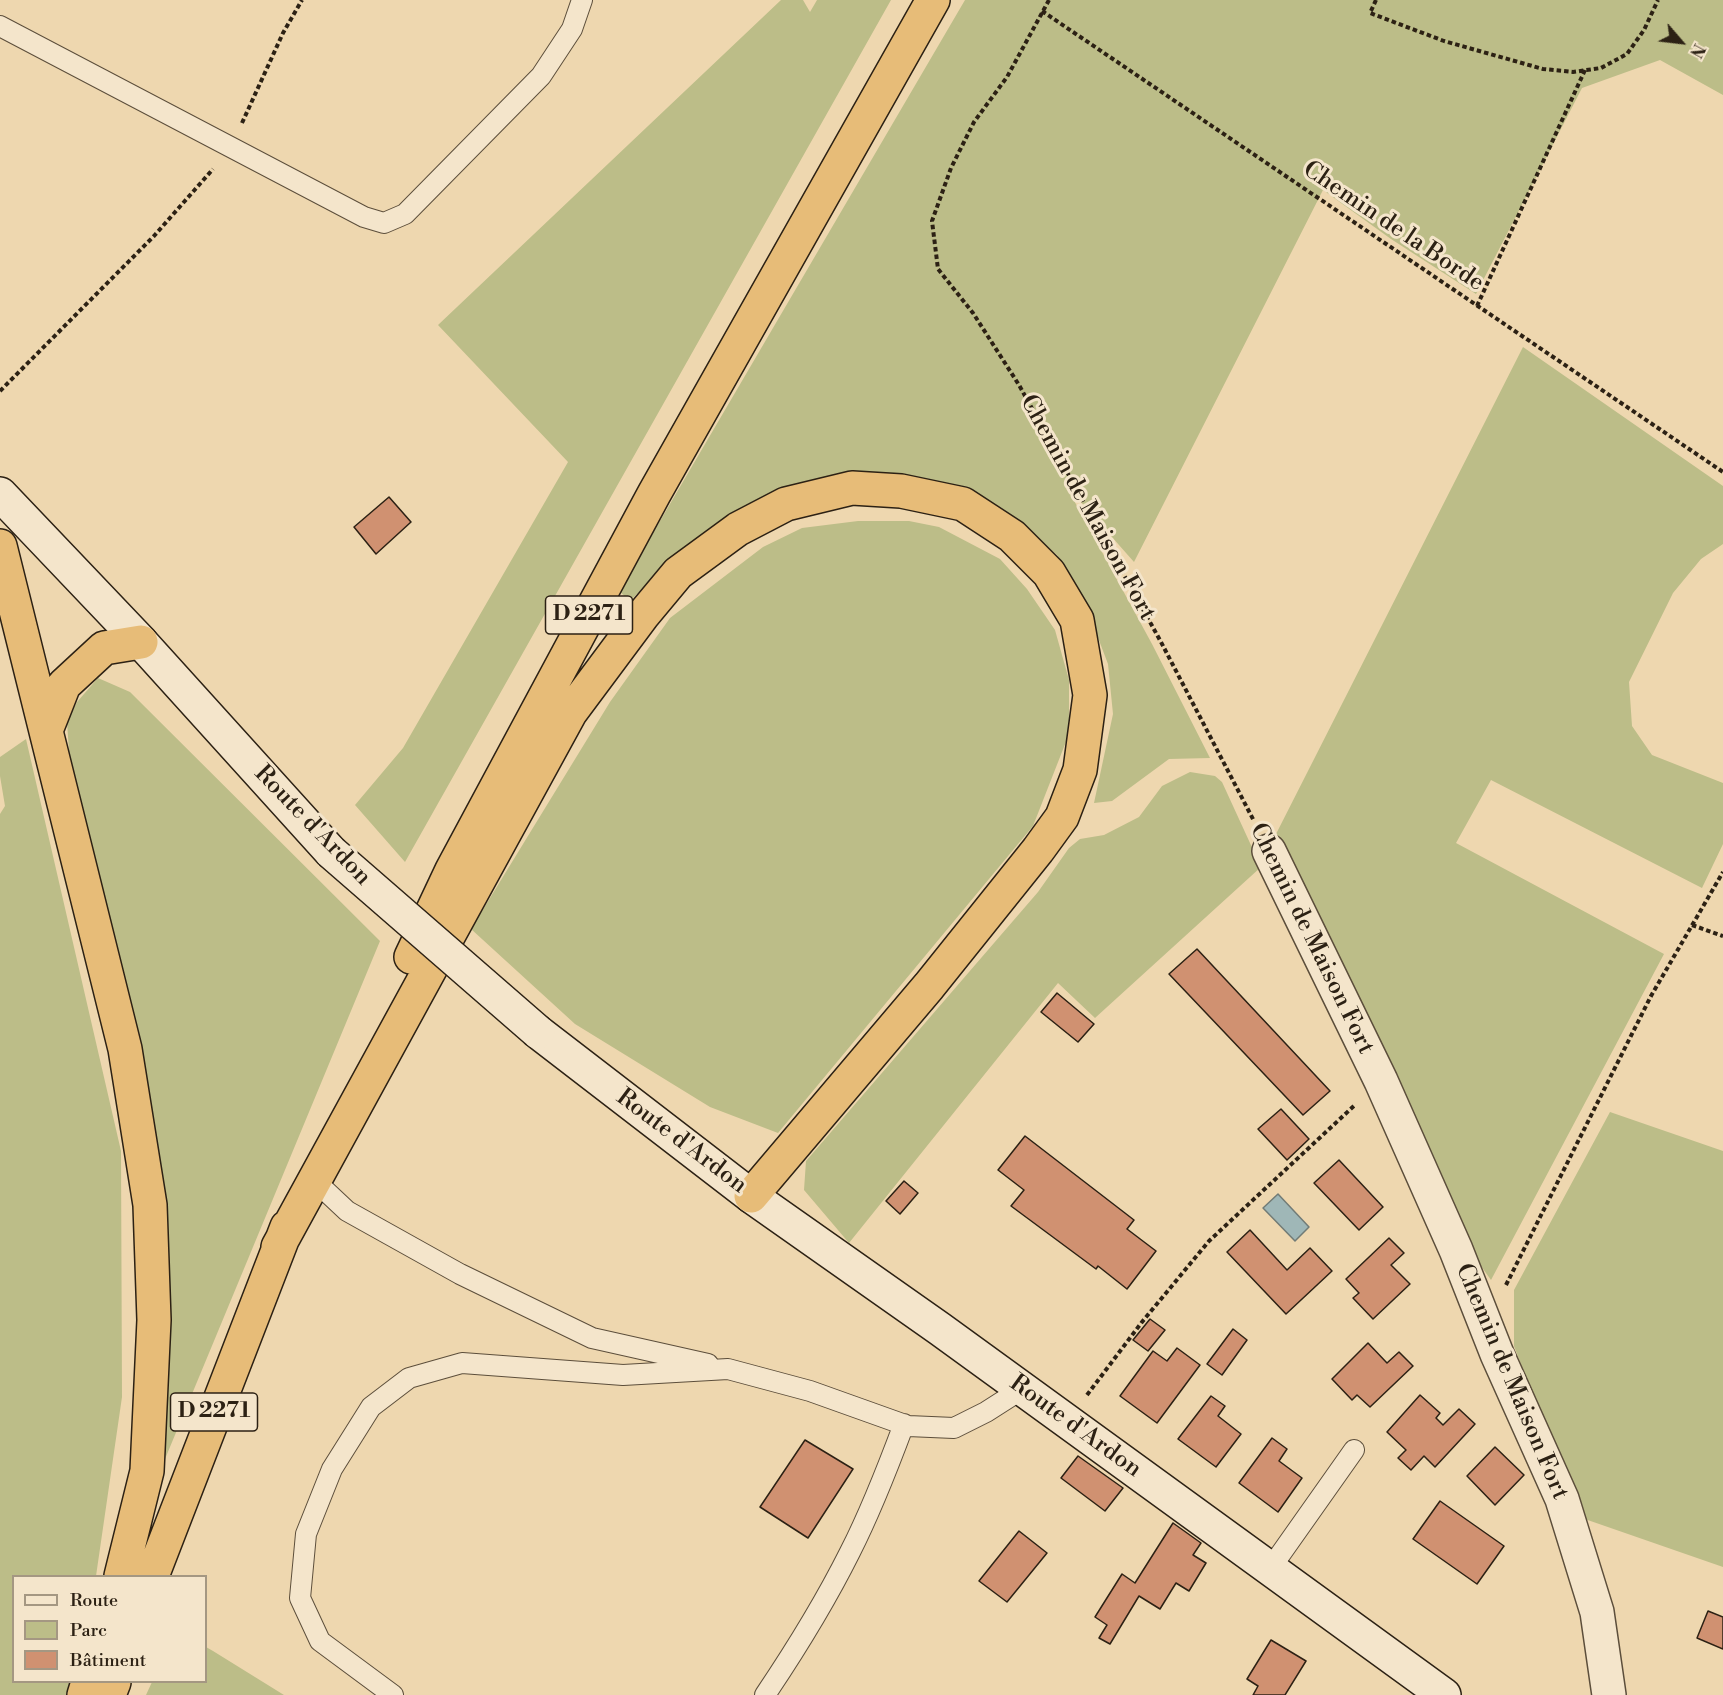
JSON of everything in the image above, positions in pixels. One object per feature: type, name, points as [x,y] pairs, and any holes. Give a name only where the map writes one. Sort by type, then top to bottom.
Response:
[{"type":"highway","name":"D 2271","points":[[152,1575],[278,1247],[452,870],[660,484],[933,0]]},
{"type":"highway","points":[[278,1247],[570,713],[643,615],[678,573],[738,529],[786,504],[852,488],[901,491],[963,504],[1012,536],[1049,573],[1077,620],[1090,694],[1080,770],[1062,817],[1038,850],[929,986],[751,1196]]},
{"type":"highway","points":[[2,560],[47,728],[125,1049],[150,1205],[154,1320],[147,1471],[121,1575]]},
{"type":"highway","points":[[47,728],[64,685],[104,648],[141,642]]},
{"type":"street","name":"Route d'Ardon","points":[[0,494],[141,642],[332,852],[538,1032],[751,1196],[1067,1421],[1444,1695]]},
{"type":"street","name":"Chemin de Maison Fort","points":[[1269,851],[1381,1081],[1456,1250],[1497,1354],[1562,1499],[1597,1612],[1609,1695]]},
{"type":"lane","points":[[0,26],[364,218],[384,223],[405,214],[541,76],[572,29],[582,0]]},
{"type":"lane","points":[[314,1180],[347,1211],[357,1217],[460,1274],[592,1338],[728,1369],[810,1391],[904,1424],[954,1428],[986,1413],[1022,1389]]},
{"type":"lane","points":[[393,1695],[320,1641],[300,1598],[306,1534],[332,1469],[371,1407],[409,1378],[462,1363],[623,1375],[728,1369]]},
{"type":"lane","points":[[765,1695],[804,1637],[851,1551],[882,1482],[904,1424]]},
{"type":"lane","points":[[1270,1569],[1354,1450]]},
{"type":"path","points":[[0,391],[154,236],[231,148],[283,33],[302,0]]},
{"type":"path","points":[[1042,11],[1048,0]]},
{"type":"path","points":[[1376,0],[1370,13],[1444,41],[1544,69],[1573,72],[1601,68],[1627,54],[1644,30],[1658,0]]},
{"type":"path","name":"Chemin de Maison Fort","points":[[1042,11],[1007,77],[974,122],[951,168],[932,221],[938,269],[973,313],[1019,385],[1155,631],[1269,851]]},
{"type":"path","name":"Chemin de la Borde","points":[[1042,11],[1723,472]]},
{"type":"path","points":[[1477,306],[1585,70]]},
{"type":"path","points":[[1502,1293],[1651,996],[1723,872]]},
{"type":"path","points":[[1692,925],[1723,936]]},
{"type":"path","points":[[1067,1421],[1142,1322],[1209,1241],[1381,1081]]},
{"type":"green space","points":[[781,0],[803,0],[810,12],[817,0],[891,0],[405,862],[355,805],[403,748],[568,462],[438,325]]},
{"type":"green space","points":[[965,0],[1723,0],[1723,95],[1660,60],[1582,88],[1476,294],[1391,239],[1323,190],[1134,562],[1065,484],[1152,644],[1210,758],[1169,759],[1112,801],[1094,803],[1113,714],[1108,664],[1086,606],[1057,555],[1018,522],[972,494],[922,478],[869,475],[669,561],[630,601],[619,591]]},
{"type":"green space","points":[[1523,347],[1723,486],[1723,544],[1701,559],[1673,593],[1629,682],[1632,726],[1652,755],[1723,783],[1723,844],[1702,888],[1491,780],[1456,843],[1664,954],[1491,1280],[1468,1248],[1274,838]]},
{"type":"green space","points":[[858,521],[909,521],[939,527],[1000,559],[1027,589],[1055,630],[1069,680],[1069,734],[1033,826],[778,1133],[710,1107],[575,1024],[471,929],[610,702],[670,618],[763,547],[802,528]]},
{"type":"green space","points":[[98,678],[130,692],[380,941],[165,1459],[166,1288],[70,766],[67,722],[77,702]]},
{"type":"green space","points":[[26,739],[121,1151],[122,1397],[96,1575],[12,1575],[12,1683],[70,1683],[66,1695],[0,1695],[0,814],[5,806],[0,776],[0,757]]},
{"type":"green space","points":[[1190,772],[1215,776],[1222,782],[1261,867],[1095,1018],[1058,983],[849,1243],[804,1190],[806,1161],[1038,892],[1069,848],[1080,839],[1104,835],[1139,817],[1162,786]]},
{"type":"green space","points":[[1610,1112],[1723,1151],[1723,1567],[1579,1517],[1514,1346],[1514,1290]]},
{"type":"green space","points":[[207,1648],[284,1695],[146,1695],[152,1683],[207,1683]]},
{"type":"water","points":[[1278,1194],[1309,1227],[1295,1241],[1263,1208]]},
{"type":"building","points":[[389,497],[411,522],[376,554],[354,527]]},
{"type":"building","points":[[1197,949],[1330,1091],[1303,1115],[1169,974]]},
{"type":"building","points":[[1057,993],[1094,1024],[1078,1042],[1041,1012]]},
{"type":"building","points":[[1281,1109],[1309,1139],[1287,1160],[1258,1129]]},
{"type":"building","points":[[1025,1136],[1134,1220],[1127,1229],[1156,1251],[1127,1289],[1098,1266],[1096,1269],[1011,1206],[1024,1190],[998,1170]]},
{"type":"building","points":[[1339,1160],[1383,1207],[1359,1230],[1314,1183]]},
{"type":"building","points":[[904,1181],[918,1193],[900,1214],[886,1201]]},
{"type":"building","points":[[1250,1230],[1287,1270],[1310,1248],[1332,1271],[1286,1314],[1227,1252]]},
{"type":"building","points":[[1389,1238],[1404,1253],[1391,1265],[1410,1284],[1373,1319],[1353,1298],[1359,1293],[1346,1279]]},
{"type":"building","points":[[1150,1319],[1165,1330],[1148,1351],[1133,1340]]},
{"type":"building","points":[[1233,1329],[1247,1340],[1222,1375],[1207,1364]]},
{"type":"building","points":[[1368,1343],[1387,1363],[1399,1352],[1413,1366],[1370,1407],[1357,1395],[1352,1400],[1332,1379]]},
{"type":"building","points":[[1177,1348],[1200,1365],[1157,1423],[1120,1396],[1153,1351],[1167,1361]]},
{"type":"building","points":[[1420,1395],[1440,1413],[1436,1418],[1443,1425],[1459,1409],[1475,1424],[1435,1467],[1424,1456],[1411,1470],[1398,1458],[1406,1450],[1387,1432]]},
{"type":"building","points":[[1211,1396],[1225,1406],[1218,1416],[1241,1434],[1216,1467],[1178,1439]]},
{"type":"building","points":[[1272,1438],[1287,1449],[1279,1461],[1302,1478],[1278,1512],[1239,1483]]},
{"type":"building","points":[[805,1440],[853,1469],[808,1538],[760,1507]]},
{"type":"building","points":[[1495,1447],[1524,1475],[1495,1505],[1467,1476]]},
{"type":"building","points":[[1078,1456],[1123,1488],[1105,1511],[1061,1478]]},
{"type":"building","points":[[1440,1501],[1504,1546],[1477,1584],[1413,1539]]},
{"type":"building","points":[[1173,1523],[1201,1543],[1193,1555],[1206,1563],[1189,1591],[1176,1583],[1160,1609],[1139,1596],[1110,1644],[1099,1638],[1107,1625],[1095,1617],[1122,1574],[1135,1583]]},
{"type":"building","points":[[1019,1531],[1047,1553],[1007,1602],[979,1581]]},
{"type":"building","points":[[1708,1611],[1723,1617],[1723,1649],[1697,1638]]},
{"type":"building","points":[[1271,1640],[1306,1661],[1285,1695],[1253,1695],[1258,1686],[1247,1679]]}]
